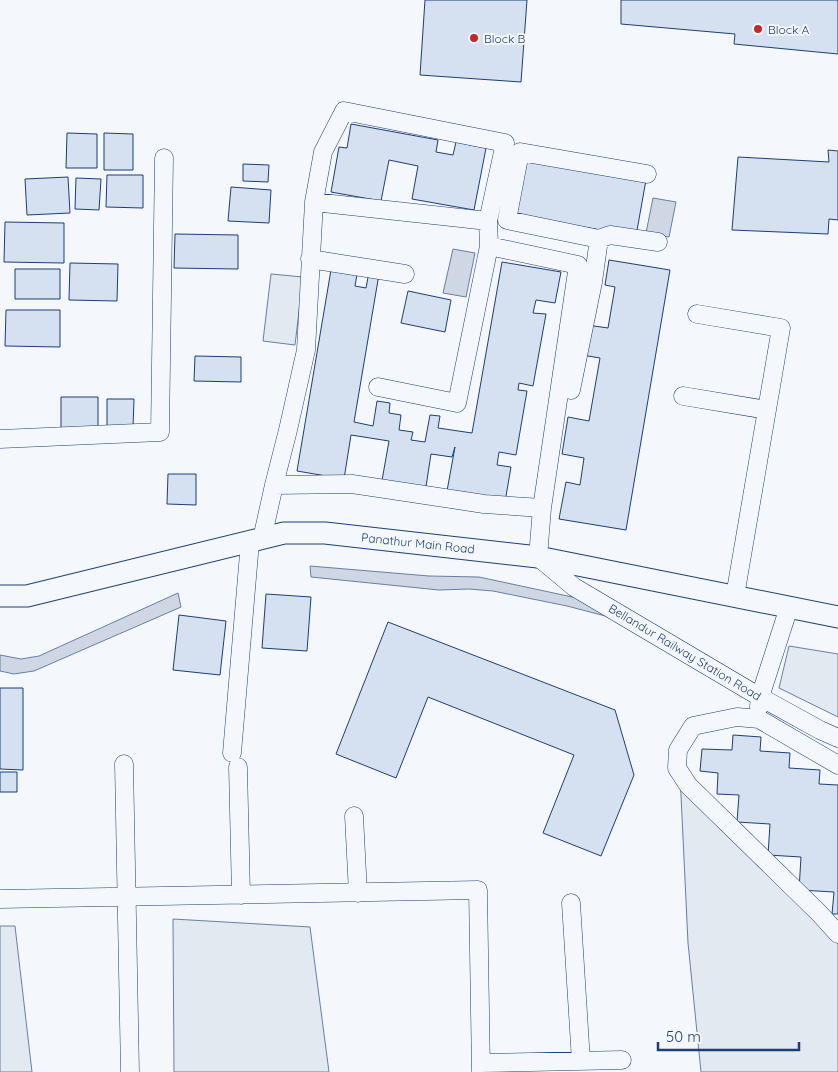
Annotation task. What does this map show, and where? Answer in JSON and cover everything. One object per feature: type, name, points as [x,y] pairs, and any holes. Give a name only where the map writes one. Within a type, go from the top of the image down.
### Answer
[{"type":"street","points":[[241,895],[235,760],[256,540],[274,485],[306,350],[314,202],[323,152],[344,111],[505,143],[488,222],[489,246],[457,403],[378,387]]},
{"type":"street","points":[[647,174],[520,152],[507,220],[599,239],[610,235],[658,242]]},
{"type":"street","points":[[0,439],[160,432],[164,158]]},
{"type":"street","points":[[314,202],[488,222]]},
{"type":"street","points":[[542,558],[549,524],[562,428],[593,282],[599,239]]},
{"type":"street","points":[[489,246],[578,264],[542,508],[542,558]]},
{"type":"street","points":[[310,259],[405,274]]},
{"type":"street","points":[[697,314],[781,328],[735,596]]},
{"type":"street","points":[[683,396],[767,410]]},
{"type":"street","points":[[274,485],[352,484],[475,502],[542,508]]},
{"type":"street","name":"Panathur Main Road","points":[[0,596],[27,596],[284,533],[325,533],[542,558],[838,617]]},
{"type":"street","name":"Bellandur Railway Station Road","points":[[542,558],[574,587],[760,697],[838,738]]},
{"type":"street","points":[[759,719],[760,697],[789,606]]},
{"type":"street","points":[[838,765],[759,719],[737,717],[693,726],[678,750],[677,768],[688,785],[819,913],[838,934]]},
{"type":"street","points":[[124,764],[130,1072]]},
{"type":"street","points":[[354,816],[358,892]]},
{"type":"street","points":[[0,899],[478,890],[481,1067],[622,1060]]},
{"type":"street","points":[[571,903],[581,1061]]},
{"type":"shaded area","points":[[653,198],[676,202],[669,237],[646,233]]},
{"type":"shaded area","points":[[453,249],[475,253],[466,297],[443,293]]},
{"type":"shaded area","points":[[271,274],[303,277],[295,345],[263,341]]},
{"type":"shaded area","points":[[310,566],[429,576],[479,577],[591,601],[613,618],[567,606],[493,591],[469,589],[439,590],[311,577]]},
{"type":"shaded area","points":[[178,593],[181,607],[34,671],[14,674],[0,671],[0,655],[21,659],[39,656]]},
{"type":"shaded area","points":[[789,646],[838,654],[838,717],[779,688]]},
{"type":"shaded area","points":[[680,774],[838,944],[838,1072],[701,1072],[688,943]]},
{"type":"shaded area","points":[[173,919],[310,927],[329,1072],[174,1072]]},
{"type":"shaded area","points":[[0,926],[15,926],[32,1072],[0,1072]]},
{"type":"building","name":"Block B","points":[[425,0],[527,0],[521,82],[420,75]]},
{"type":"building","name":"Block A","points":[[621,0],[838,0],[838,54],[734,44],[735,34],[621,24]]},
{"type":"building","points":[[351,124],[438,140],[436,152],[453,155],[456,142],[486,148],[474,210],[412,199],[418,166],[389,160],[381,201],[331,192],[339,147],[347,148]]},
{"type":"building","points":[[67,133],[97,134],[97,168],[66,168]]},
{"type":"building","points":[[104,133],[133,134],[133,170],[104,170]]},
{"type":"building","points":[[828,150],[838,151],[838,220],[829,219],[828,234],[732,230],[738,157],[829,162]]},
{"type":"building","points":[[523,159],[646,180],[636,236],[513,215]]},
{"type":"building","points":[[243,164],[269,165],[268,182],[243,181]]},
{"type":"building","points":[[107,175],[143,175],[143,208],[106,207]]},
{"type":"building","points":[[68,177],[70,213],[27,215],[25,179]]},
{"type":"building","points":[[76,178],[101,179],[99,210],[75,209]]},
{"type":"building","points":[[231,187],[271,190],[269,223],[228,221]]},
{"type":"building","points":[[5,222],[64,223],[64,263],[4,262]]},
{"type":"building","points":[[175,234],[238,235],[238,269],[174,268]]},
{"type":"building","points":[[609,260],[670,270],[626,530],[559,519],[566,482],[580,485],[584,458],[562,454],[568,417],[589,421],[600,358],[582,355],[587,325],[608,328],[615,287],[605,285]]},
{"type":"building","points":[[502,262],[561,272],[555,303],[536,300],[533,313],[546,314],[533,386],[519,383],[518,390],[527,391],[516,455],[499,452],[497,465],[511,467],[505,502],[447,491],[455,447],[452,457],[431,454],[425,493],[381,486],[389,441],[351,435],[344,479],[297,471],[332,264],[358,269],[355,286],[366,288],[369,272],[379,274],[354,422],[373,426],[377,401],[390,403],[389,413],[401,415],[399,430],[413,432],[411,440],[425,442],[430,415],[440,416],[438,428],[472,433]]},
{"type":"building","points":[[70,263],[118,264],[117,301],[69,300]]},
{"type":"building","points":[[15,269],[60,269],[60,299],[15,299]]},
{"type":"building","points":[[408,291],[451,300],[445,332],[401,323]]},
{"type":"building","points":[[6,310],[60,310],[60,347],[5,346]]},
{"type":"building","points":[[195,356],[241,357],[241,382],[194,381]]},
{"type":"building","points":[[61,397],[98,397],[98,432],[61,432]]},
{"type":"building","points":[[107,399],[134,399],[133,428],[107,428]]},
{"type":"building","points":[[168,474],[196,474],[196,505],[167,504]]},
{"type":"building","points":[[266,594],[311,597],[307,651],[262,648]]},
{"type":"building","points":[[179,615],[226,621],[220,675],[173,670]]},
{"type":"building","points":[[388,622],[615,710],[634,775],[601,856],[543,833],[574,755],[428,697],[396,778],[336,754]]},
{"type":"building","points":[[0,688],[23,688],[23,770],[0,769]]},
{"type":"building","points":[[733,735],[761,737],[760,751],[790,753],[789,768],[820,770],[819,784],[838,785],[838,914],[832,914],[834,892],[799,890],[801,857],[768,855],[770,824],[737,822],[739,795],[717,794],[718,773],[700,771],[702,749],[732,750]]},
{"type":"building","points":[[0,772],[17,772],[17,792],[0,792]]},
{"type":"place","name":"Block A","points":[[758,29]]},
{"type":"place","name":"Block B","points":[[474,38]]}]
